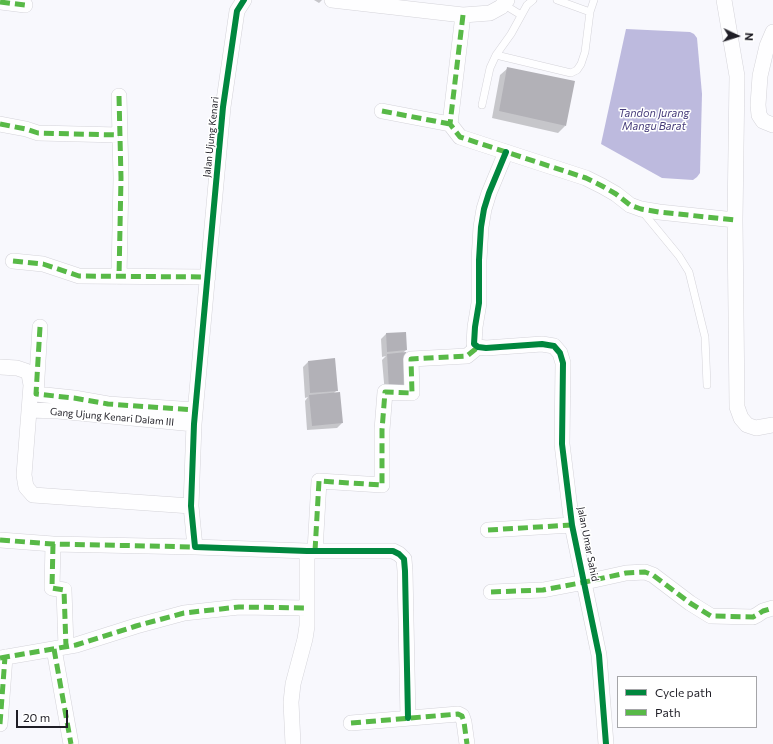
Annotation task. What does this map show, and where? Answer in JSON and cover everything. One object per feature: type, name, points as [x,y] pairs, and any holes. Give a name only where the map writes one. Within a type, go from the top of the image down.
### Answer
[{"type":"street","name":"Jalan Ujung Kenari","points":[[195,547],[191,506],[195,417],[223,107],[237,11],[244,0]]},
{"type":"street","points":[[332,0],[463,15],[490,13],[505,2]]},
{"type":"street","points":[[724,0],[737,76],[735,220],[737,407],[741,418],[747,425],[756,428],[773,425]]},
{"type":"street","points":[[0,2],[25,5]]},
{"type":"street","points":[[450,124],[463,15]]},
{"type":"street","points":[[773,32],[767,46],[760,76],[758,104],[759,115],[763,121],[773,125]]},
{"type":"street","points":[[737,76],[760,76]]},
{"type":"street","points":[[119,96],[119,277]]},
{"type":"street","points":[[382,111],[450,124],[460,137],[586,178],[616,194],[630,205],[641,209],[735,220]]},
{"type":"street","points":[[0,124],[38,133],[119,135]]},
{"type":"street","points":[[293,744],[291,702],[293,684],[306,639],[306,608],[319,481],[382,484],[382,430],[385,392],[412,392],[411,359],[467,356],[478,348],[474,344],[479,303],[481,227],[484,209],[489,193],[506,152]]},
{"type":"street","points":[[13,261],[43,264],[79,276],[208,277]]},
{"type":"street","points":[[40,327],[36,394],[74,398],[195,417]]},
{"type":"street","name":"Jalan Umar Sahid","points":[[478,348],[542,344],[554,346],[560,353],[563,363],[562,444],[572,524],[599,655],[606,744]]},
{"type":"street","points":[[0,367],[17,368],[26,371],[29,374],[31,385],[24,475],[26,488],[33,495],[191,506]]},
{"type":"street","name":"Gang Ujung Kenari Dalam III","points":[[29,410],[195,417]]},
{"type":"street","points":[[488,530],[572,524]]},
{"type":"street","points":[[0,540],[53,544],[311,550],[393,550],[404,559],[408,718]]},
{"type":"street","points":[[53,544],[52,588],[64,590],[60,648],[71,744]]},
{"type":"street","points":[[491,592],[543,590],[626,573],[645,572],[653,575],[690,603],[711,616],[753,617],[763,611],[773,608]]},
{"type":"street","points":[[0,724],[3,658],[76,645],[184,613],[239,607],[306,608]]},
{"type":"street","points":[[351,723],[458,714],[462,716],[464,722],[468,744]]},
{"type":"lane","points":[[482,105],[490,68],[496,55],[511,34],[527,5],[533,0]]},
{"type":"lane","points":[[557,0],[590,12]]},
{"type":"lane","points":[[496,55],[571,73],[577,70],[581,64],[585,52],[590,12],[594,0]]},
{"type":"lane","points":[[505,2],[521,15]]},
{"type":"lane","points":[[641,209],[679,256],[689,272],[705,337],[708,385]]},
{"type":"water","name":"Tandon Jurang Mangu Barat","points":[[626,29],[690,32],[697,38],[702,94],[700,173],[693,180],[662,178],[601,144]]},
{"type":"building","points":[[507,67],[575,81],[566,126],[499,111]]},
{"type":"building","points":[[406,332],[407,350],[387,352],[386,333]]},
{"type":"building","points":[[406,352],[409,388],[389,390],[387,354]]},
{"type":"building","points":[[335,358],[338,391],[310,393],[308,361]]},
{"type":"building","points":[[340,392],[343,423],[312,426],[309,395]]},
{"type":"marked path","points":[[0,2],[25,5]]},
{"type":"marked path","points":[[463,15],[450,124],[460,137],[586,178],[616,194],[630,205],[641,209],[735,220]]},
{"type":"marked path","points":[[119,96],[121,178],[119,277]]},
{"type":"marked path","points":[[382,111],[450,124]]},
{"type":"marked path","points":[[0,124],[38,133],[119,135]]},
{"type":"marked path","points":[[13,261],[43,264],[79,276],[208,277]]},
{"type":"marked path","points":[[40,327],[36,394],[74,398],[108,404],[195,410]]},
{"type":"marked path","points":[[315,551],[319,481],[382,485],[382,430],[385,392],[412,393],[411,359],[467,356],[478,347]]},
{"type":"marked path","points":[[488,530],[572,525]]},
{"type":"marked path","points":[[0,540],[53,544],[195,547]]},
{"type":"marked path","points":[[53,544],[52,588],[64,590],[66,647]]},
{"type":"marked path","points":[[491,592],[543,590],[626,573],[645,572],[653,575],[690,603],[711,616],[753,617],[763,611],[773,608]]},
{"type":"marked path","points":[[0,658],[76,645],[184,613],[239,607],[307,608]]},
{"type":"marked path","points":[[54,649],[71,744]]},
{"type":"marked path","points":[[0,724],[5,657]]},
{"type":"marked path","points":[[351,723],[458,714],[462,716],[464,722],[467,744]]},
{"type":"cycle path","points":[[244,0],[237,11],[223,107],[194,424],[191,506],[195,547],[307,551],[393,551],[399,554],[404,559],[405,571],[408,718]]},
{"type":"cycle path","points":[[506,152],[484,209],[481,227],[479,260],[479,303],[474,344],[478,347],[486,348],[542,344],[554,346],[560,353],[563,363],[562,444],[572,525],[599,655],[606,744]]}]
